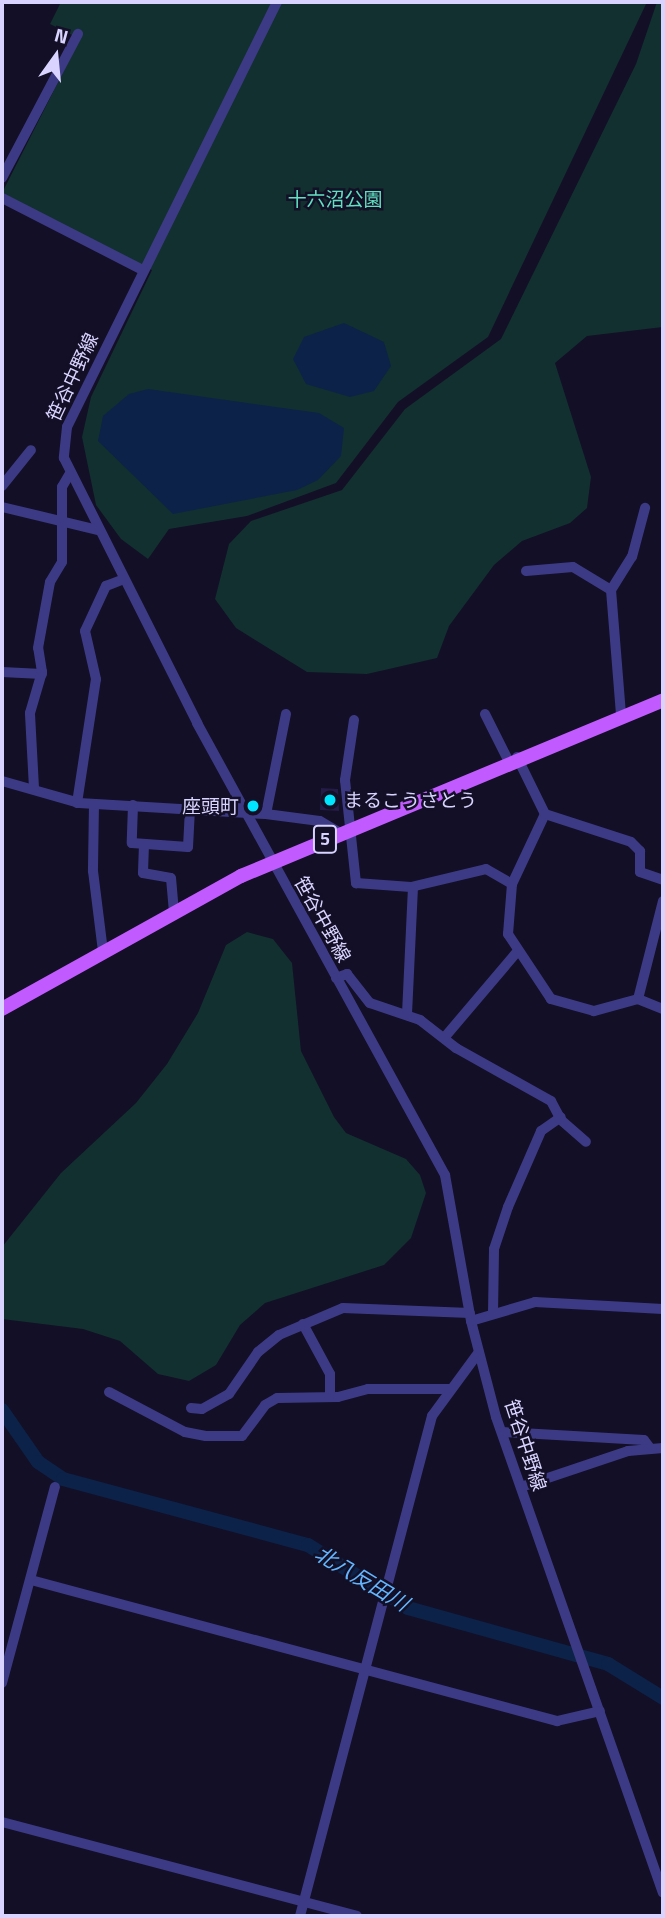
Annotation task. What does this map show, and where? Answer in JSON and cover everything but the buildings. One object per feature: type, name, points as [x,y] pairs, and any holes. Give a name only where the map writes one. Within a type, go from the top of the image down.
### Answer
[{"type":"main road","name":"5","points":[[2,1009],[174,911],[272,862],[513,758],[663,700]]},
{"type":"street","name":"笹谷中野線","points":[[277,2],[67,427],[62,439],[69,475],[272,862],[445,1175],[470,1317],[502,1432],[663,1893]]},
{"type":"street","points":[[2,178],[78,34]]},
{"type":"street","points":[[2,198],[143,270]]},
{"type":"street","points":[[2,486],[31,450]]},
{"type":"street","points":[[34,788],[29,732],[41,674],[38,649],[50,582],[62,562],[62,487],[69,475]]},
{"type":"street","points":[[2,507],[61,524],[98,530]]},
{"type":"street","points":[[621,715],[611,590],[632,558],[645,508]]},
{"type":"street","points":[[526,571],[573,567],[611,590]]},
{"type":"street","points":[[77,803],[96,679],[85,631],[106,586],[122,580]]},
{"type":"street","points":[[2,673],[41,674]]},
{"type":"street","points":[[266,814],[286,714]]},
{"type":"street","points":[[485,715],[545,814],[631,842],[640,851],[640,872],[663,880]]},
{"type":"street","points":[[354,720],[345,780],[344,832],[356,883],[413,887],[485,869],[512,884]]},
{"type":"street","points":[[2,781],[34,788],[77,803],[266,814],[320,821],[344,832]]},
{"type":"street","points":[[94,804],[93,871],[103,951]]},
{"type":"street","points":[[133,806],[132,843],[188,848],[190,810]]},
{"type":"street","points":[[545,814],[512,884],[514,903],[508,931],[517,952],[551,999],[594,1011],[638,999],[663,1009]]},
{"type":"street","points":[[144,844],[143,873],[171,878],[174,911]]},
{"type":"street","points":[[407,1014],[413,887]]},
{"type":"street","points":[[638,999],[661,920],[663,901]]},
{"type":"street","points":[[444,1038],[517,952]]},
{"type":"street","points":[[336,978],[347,974],[370,1003],[407,1014],[551,1101],[561,1117],[586,1142]]},
{"type":"street","points":[[493,1314],[494,1249],[508,1207],[541,1131],[561,1117]]},
{"type":"street","points":[[191,1408],[202,1409],[229,1394],[258,1352],[303,1324],[343,1308],[470,1317],[493,1314],[535,1302],[663,1310]]},
{"type":"street","points":[[303,1324],[330,1374],[330,1397]]},
{"type":"street","points":[[300,1916],[432,1416],[449,1389],[479,1352]]},
{"type":"street","points":[[109,1392],[185,1432],[206,1436],[242,1436],[270,1401],[330,1397],[368,1389],[449,1389]]},
{"type":"street","points":[[502,1432],[644,1440],[650,1448]]},
{"type":"street","points":[[521,1487],[599,1459],[650,1448],[663,1448]]},
{"type":"street","points":[[2,1683],[55,1487]]},
{"type":"street","points":[[31,1580],[557,1721],[600,1711]]},
{"type":"street","points":[[2,1822],[357,1916]]},
{"type":"green space","name":"十六沼公園","points":[[61,2],[647,2],[488,337],[398,402],[336,483],[247,516],[169,529],[148,559],[121,539],[96,505],[82,437],[91,397],[152,270],[2,193],[80,39],[50,24]]},
{"type":"green space","points":[[657,2],[663,2],[663,327],[587,336],[555,363],[591,477],[587,508],[570,523],[522,541],[494,565],[449,626],[437,658],[367,674],[307,672],[236,628],[215,599],[229,544],[251,521],[342,490],[405,409],[501,339],[636,64]]},
{"type":"green space","points":[[247,932],[273,939],[292,963],[301,1051],[334,1117],[346,1133],[406,1159],[420,1175],[426,1193],[411,1238],[384,1265],[265,1303],[240,1325],[216,1365],[189,1381],[158,1374],[120,1341],[83,1329],[2,1319],[2,1247],[61,1173],[136,1103],[167,1064],[198,1013],[226,945]]},
{"type":"water","points":[[344,323],[384,342],[391,366],[374,391],[350,397],[306,384],[293,359],[304,337]]},
{"type":"water","points":[[148,389],[319,413],[344,428],[341,456],[318,480],[297,490],[173,514],[98,441],[103,416],[129,394]]},
{"type":"waterway","name":"北八反田川","points":[[2,1410],[38,1462],[63,1479],[308,1545],[408,1608],[608,1664],[663,1698]]},
{"type":"place","name":"まるこうさとう","points":[[330,800]]},
{"type":"place","name":"座頭町","points":[[253,806]]}]
